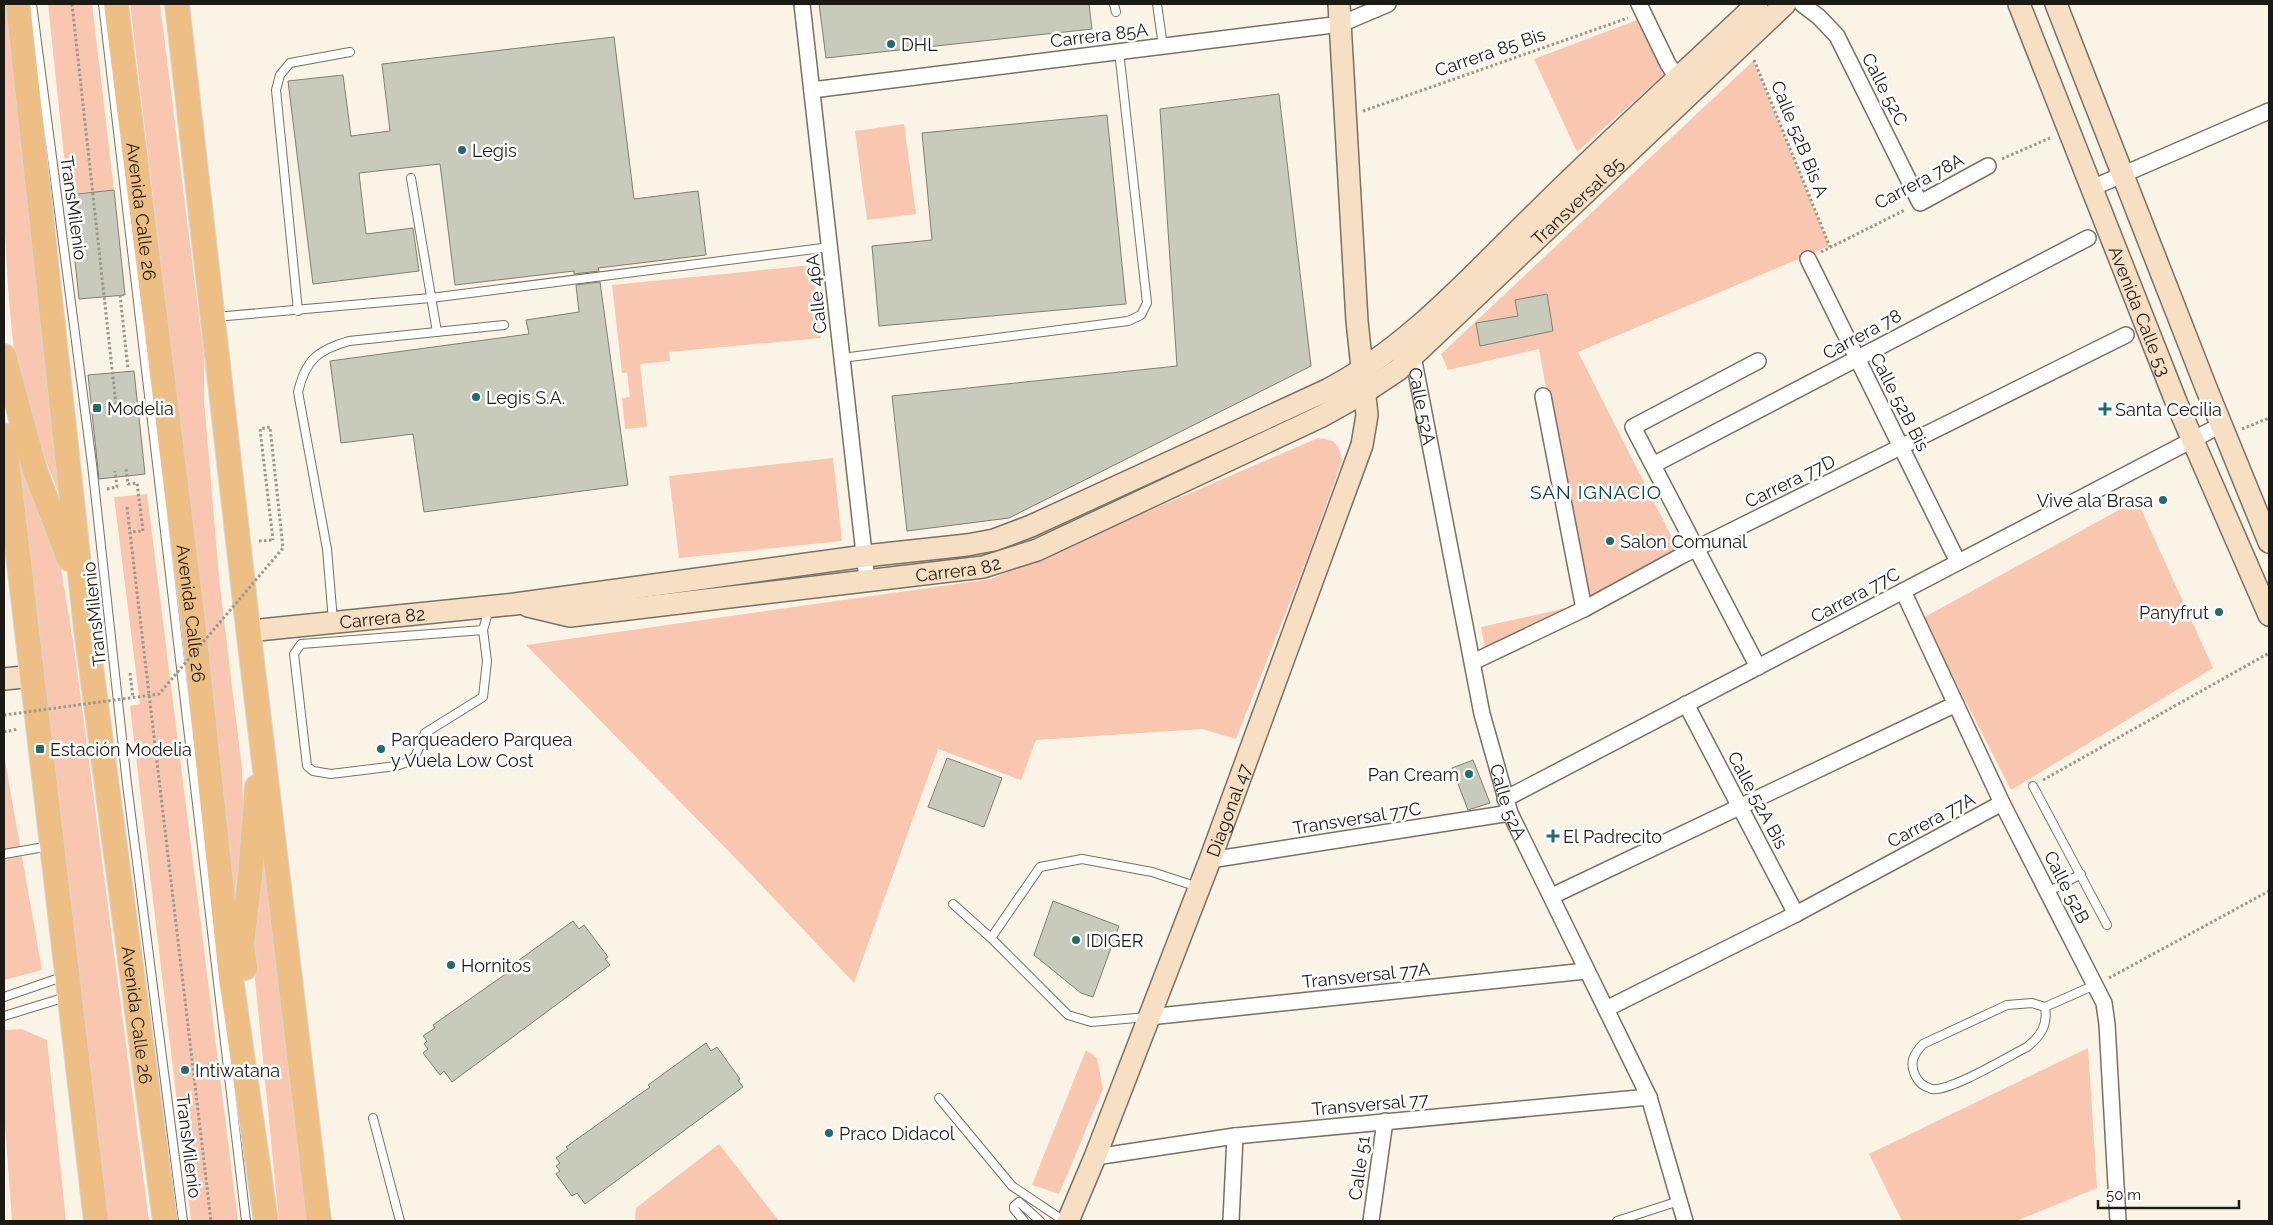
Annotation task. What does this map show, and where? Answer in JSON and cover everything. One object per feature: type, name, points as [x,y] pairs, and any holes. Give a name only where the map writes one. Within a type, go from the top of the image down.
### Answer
[{"type":"main road","name":"Avenida Calle 26","points":[[18,4],[86,629],[164,1216]]},
{"type":"main road","name":"Avenida Calle 26","points":[[116,4],[194,630],[231,978],[266,1221]]},
{"type":"main road","points":[[177,4],[319,1221]]},
{"type":"main road","points":[[4,356],[35,470],[70,564],[86,629]]},
{"type":"main road","points":[[4,435],[96,1221]]},
{"type":"main road","points":[[260,1184],[256,1059],[242,944],[250,877],[261,736]]},
{"type":"street","name":"Calle 46A","points":[[802,4],[867,580]]},
{"type":"street","name":"Carrera 85A","points":[[812,90],[1163,46],[1385,4]]},
{"type":"street","name":"Transversal 85","points":[[1363,370],[1387,353],[1419,324],[1678,79],[1761,9],[1785,4]]},
{"type":"street","name":"Calle 52C","points":[[1802,4],[1820,17],[1837,36],[1920,203]]},
{"type":"street","name":"Avenida Calle 53","points":[[2019,4],[2193,440],[2269,615]]},
{"type":"street","name":"Avenida Calle 53","points":[[2056,4],[2223,430],[2269,542]]},
{"type":"street","points":[[1641,8],[1668,64],[1678,79]]},
{"type":"street","name":"Transversal 85","points":[[1366,392],[1388,379],[1413,356],[1744,42],[1761,9]]},
{"type":"street","points":[[1340,14],[1357,321],[1366,392]]},
{"type":"street","points":[[2092,188],[2269,111]]},
{"type":"street","name":"Carrera 78A","points":[[1920,203],[1988,166]]},
{"type":"street","name":"Carrera 78","points":[[1653,464],[2088,238]]},
{"type":"street","name":"Calle 52B Bis","points":[[1808,259],[1958,562]]},
{"type":"street","name":"Carrera 77D","points":[[1472,662],[1584,608],[1696,549],[2126,335]]},
{"type":"street","name":"Calle 52A","points":[[1413,356],[1482,714],[1505,799],[1510,814],[1552,896],[1586,971],[1649,1096],[1685,1221]]},
{"type":"street","points":[[1758,361],[1633,427],[1758,667]]},
{"type":"street","name":"Carrera 82","points":[[249,630],[516,604],[864,556],[967,545],[1004,537],[1325,391],[1363,370]]},
{"type":"street","name":"Carrera 82","points":[[516,604],[570,616],[983,567],[1037,550],[1314,420],[1366,392]]},
{"type":"street","name":"Diagonal 47","points":[[1068,1221],[1095,1157],[1210,860],[1362,445],[1367,416],[1366,392]]},
{"type":"street","points":[[1543,396],[1584,608]]},
{"type":"street","name":"Carrera 77C","points":[[1505,799],[2193,440],[2223,430]]},
{"type":"street","name":"Calle 52B","points":[[1903,591],[2002,803],[2104,1003],[2107,1024],[2118,1221]]},
{"type":"street","points":[[4,679],[33,676]]},
{"type":"street","name":"Calle 52A Bis","points":[[1686,704],[1796,914]]},
{"type":"street","points":[[1552,896],[1956,704]]},
{"type":"street","name":"Carrera 77A","points":[[1606,1009],[1796,914],[2002,803]]},
{"type":"street","name":"Transversal 77C","points":[[1210,860],[1510,814]]},
{"type":"street","name":"Transversal 77A","points":[[1149,1017],[1586,971]]},
{"type":"street","name":"Transversal 77","points":[[1095,1157],[1235,1136],[1649,1096]]},
{"type":"street","name":"Calle 51","points":[[1371,1221],[1385,1121]]},
{"type":"street","points":[[1231,1221],[1235,1136]]},
{"type":"lane","name":"TransMilenio","points":[[32,4],[92,464],[127,784],[183,1221]]},
{"type":"lane","points":[[103,4],[246,1221]]},
{"type":"lane","points":[[1158,4],[1163,46]]},
{"type":"lane","points":[[298,311],[276,90],[277,81],[290,63],[350,52]]},
{"type":"lane","points":[[842,358],[1128,321],[1142,315],[1147,303],[1119,52]]},
{"type":"lane","points":[[411,178],[437,332]]},
{"type":"lane","points":[[213,317],[431,298],[830,247]]},
{"type":"lane","points":[[333,621],[327,549],[298,392],[301,378],[311,361],[326,348],[349,341],[504,325]]},
{"type":"lane","points":[[482,630],[302,644],[294,654],[307,766],[313,770],[331,774],[396,766],[408,762],[415,757],[425,733],[483,697],[487,662],[482,630],[490,606]]},
{"type":"lane","points":[[2033,786],[2107,925]]},
{"type":"lane","points":[[4,854],[52,846]]},
{"type":"lane","points":[[991,938],[1040,867],[1082,859],[1152,872],[1199,887]]},
{"type":"lane","points":[[2048,892],[2081,874]]},
{"type":"lane","points":[[953,904],[991,938],[1068,1015],[1091,1022],[1149,1017]]},
{"type":"lane","points":[[2045,1007],[2047,1020],[2044,1029],[2037,1039],[2027,1047],[1949,1086],[1932,1089],[1918,1082],[1912,1069],[1912,1063],[1914,1054],[1923,1044],[2007,1005],[2032,1003],[2045,1007],[2095,985]]},
{"type":"lane","points":[[4,997],[68,986]]},
{"type":"lane","points":[[4,1016],[68,986]]},
{"type":"lane","points":[[939,1098],[1012,1186],[1064,1221]]},
{"type":"lane","points":[[373,1118],[400,1221]]},
{"type":"lane","points":[[1617,1221],[1679,1201]]},
{"type":"lane","points":[[1024,1221],[1014,1209],[1014,1206],[1019,1202],[1040,1221]]},
{"type":"path","points":[[72,4],[116,405]]},
{"type":"path","name":"Carrera 85 Bis","points":[[1346,117],[1641,8]]},
{"type":"path","name":"Calle 52B Bis A","points":[[1744,42],[1754,58],[1753,61],[1830,247]]},
{"type":"path","name":"Carrera 78A","points":[[1988,166],[2050,138]]},
{"type":"path","name":"Carrera 78A","points":[[1808,259],[1920,203]]},
{"type":"path","points":[[120,295],[128,369]]},
{"type":"path","points":[[2223,430],[2269,418]]},
{"type":"path","points":[[4,716],[159,694],[284,548],[270,427],[260,429],[274,540]]},
{"type":"path","points":[[126,470],[128,484],[137,483],[143,531],[130,532]]},
{"type":"path","points":[[108,498],[107,489],[116,487],[115,471]]},
{"type":"path","points":[[127,507],[211,1221]]},
{"type":"path","points":[[2033,786],[2269,654]]},
{"type":"path","points":[[2095,985],[2269,891]]},
{"type":"shaded area","points":[[4,4],[10,4],[66,512],[30,417],[15,358],[10,314],[5,226]]},
{"type":"shaded area","points":[[48,4],[92,4],[114,190],[68,194]]},
{"type":"shaded area","points":[[130,4],[160,4],[204,356],[204,401],[220,587],[242,769],[244,834],[234,897],[209,666]]},
{"type":"shaded area","points":[[1640,19],[1667,72],[1577,152],[1534,59]]},
{"type":"shaded area","points":[[1753,61],[1829,246],[1578,352],[1680,553],[1584,604],[1539,349],[1448,370],[1441,354]]},
{"type":"shaded area","points":[[904,124],[916,214],[867,220],[855,131]]},
{"type":"shaded area","points":[[813,265],[821,338],[669,352],[670,361],[640,364],[647,427],[625,429],[622,398],[630,397],[627,373],[622,373],[612,285]]},
{"type":"shaded area","points":[[1318,438],[1335,443],[1342,460],[1310,551],[1236,739],[1202,729],[1036,740],[1021,780],[938,749],[854,983],[746,869],[526,645],[991,579]]},
{"type":"shaded area","points":[[16,441],[56,538],[75,654],[149,1221],[107,1221],[96,1116],[71,935]]},
{"type":"shaded area","points":[[833,458],[842,541],[679,558],[669,476]]},
{"type":"shaded area","points":[[147,494],[238,1221],[191,1221],[130,706],[140,704],[114,497]]},
{"type":"shaded area","points":[[2137,500],[2213,668],[2011,790],[1923,618]]},
{"type":"shaded area","points":[[1584,604],[1486,652],[1481,627]]},
{"type":"shaded area","points":[[4,755],[42,970],[4,980]]},
{"type":"shaded area","points":[[262,847],[283,1008],[307,1221],[279,1221],[251,939]]},
{"type":"shaded area","points":[[22,1029],[47,1040],[66,1221],[12,1221],[4,1111],[4,1030]]},
{"type":"shaded area","points":[[2088,1048],[2097,1188],[2016,1221],[1902,1221],[1869,1154]]},
{"type":"shaded area","points":[[1086,1050],[1097,1058],[1103,1089],[1059,1194],[1032,1185]]},
{"type":"shaded area","points":[[719,1144],[779,1221],[635,1221],[636,1208]]},
{"type":"building","name":"DHL","points":[[819,4],[1089,4],[1092,29],[826,58]]},
{"type":"building","name":"Legis","points":[[614,37],[634,199],[698,191],[706,255],[598,268],[599,271],[574,274],[574,271],[455,285],[440,164],[359,173],[366,234],[413,228],[419,271],[313,284],[288,81],[343,75],[351,136],[390,131],[382,64]]},
{"type":"building","points":[[1279,94],[1311,366],[1009,518],[907,531],[892,396],[1177,366],[1160,109]]},
{"type":"building","points":[[1107,115],[1126,304],[879,326],[872,246],[932,240],[922,133]]},
{"type":"building","points":[[114,190],[125,295],[79,299],[68,195]]},
{"type":"building","name":"Legis S.A.","points":[[600,282],[628,485],[424,512],[413,434],[341,443],[330,361],[529,334],[526,320],[579,312],[576,285]]},
{"type":"building","points":[[1547,294],[1553,331],[1480,346],[1476,323],[1518,316],[1515,300]]},
{"type":"building","name":"Modelia","points":[[134,371],[145,474],[99,479],[88,375]]},
{"type":"building","points":[[947,758],[1002,778],[984,827],[928,807]]},
{"type":"building","points":[[1473,760],[1490,803],[1468,810],[1452,768]]},
{"type":"building","name":"IDIGER","points":[[1053,901],[1119,926],[1093,997],[1081,993],[1034,955]]},
{"type":"building","points":[[573,921],[579,929],[584,925],[608,957],[605,959],[610,965],[452,1082],[444,1071],[440,1075],[423,1053],[428,1049],[424,1044],[427,1041],[423,1036],[435,1028],[433,1025],[517,966],[515,963]]},
{"type":"building","points":[[706,1043],[711,1051],[717,1047],[740,1079],[738,1080],[743,1087],[585,1204],[577,1193],[572,1196],[556,1174],[560,1171],[556,1166],[560,1163],[556,1158],[568,1149],[566,1147],[650,1087],[648,1085]]},
{"type":"place","name":"DHL","points":[[891,44]]},
{"type":"place","name":"Legis","points":[[462,150]]},
{"type":"place","name":"Legis S.A.","points":[[476,397]]},
{"type":"place","name":"Modelia","points":[[97,408]]},
{"type":"place","name":"Santa Cecilia","points":[[2105,409]]},
{"type":"place","name":"Vive ala Brasa","points":[[2163,500]]},
{"type":"place","name":"Salon Comunal","points":[[1610,541]]},
{"type":"place","name":"Panyfrut","points":[[2219,612]]},
{"type":"place","name":"Estación Modelia","points":[[40,749]]},
{"type":"place","name":"Parqueadero Parquea y Vuela Low Cost","points":[[381,749]]},
{"type":"place","name":"Pan Cream","points":[[1469,774]]},
{"type":"place","name":"El Padrecito","points":[[1553,836]]},
{"type":"place","name":"IDIGER","points":[[1076,940]]},
{"type":"place","name":"Hornitos","points":[[451,965]]},
{"type":"place","name":"Intiwatana","points":[[185,1070]]},
{"type":"place","name":"Praco Didacol","points":[[829,1133]]},
{"type":"district","name":"SAN IGNACIO","points":[[1596,492]]}]
